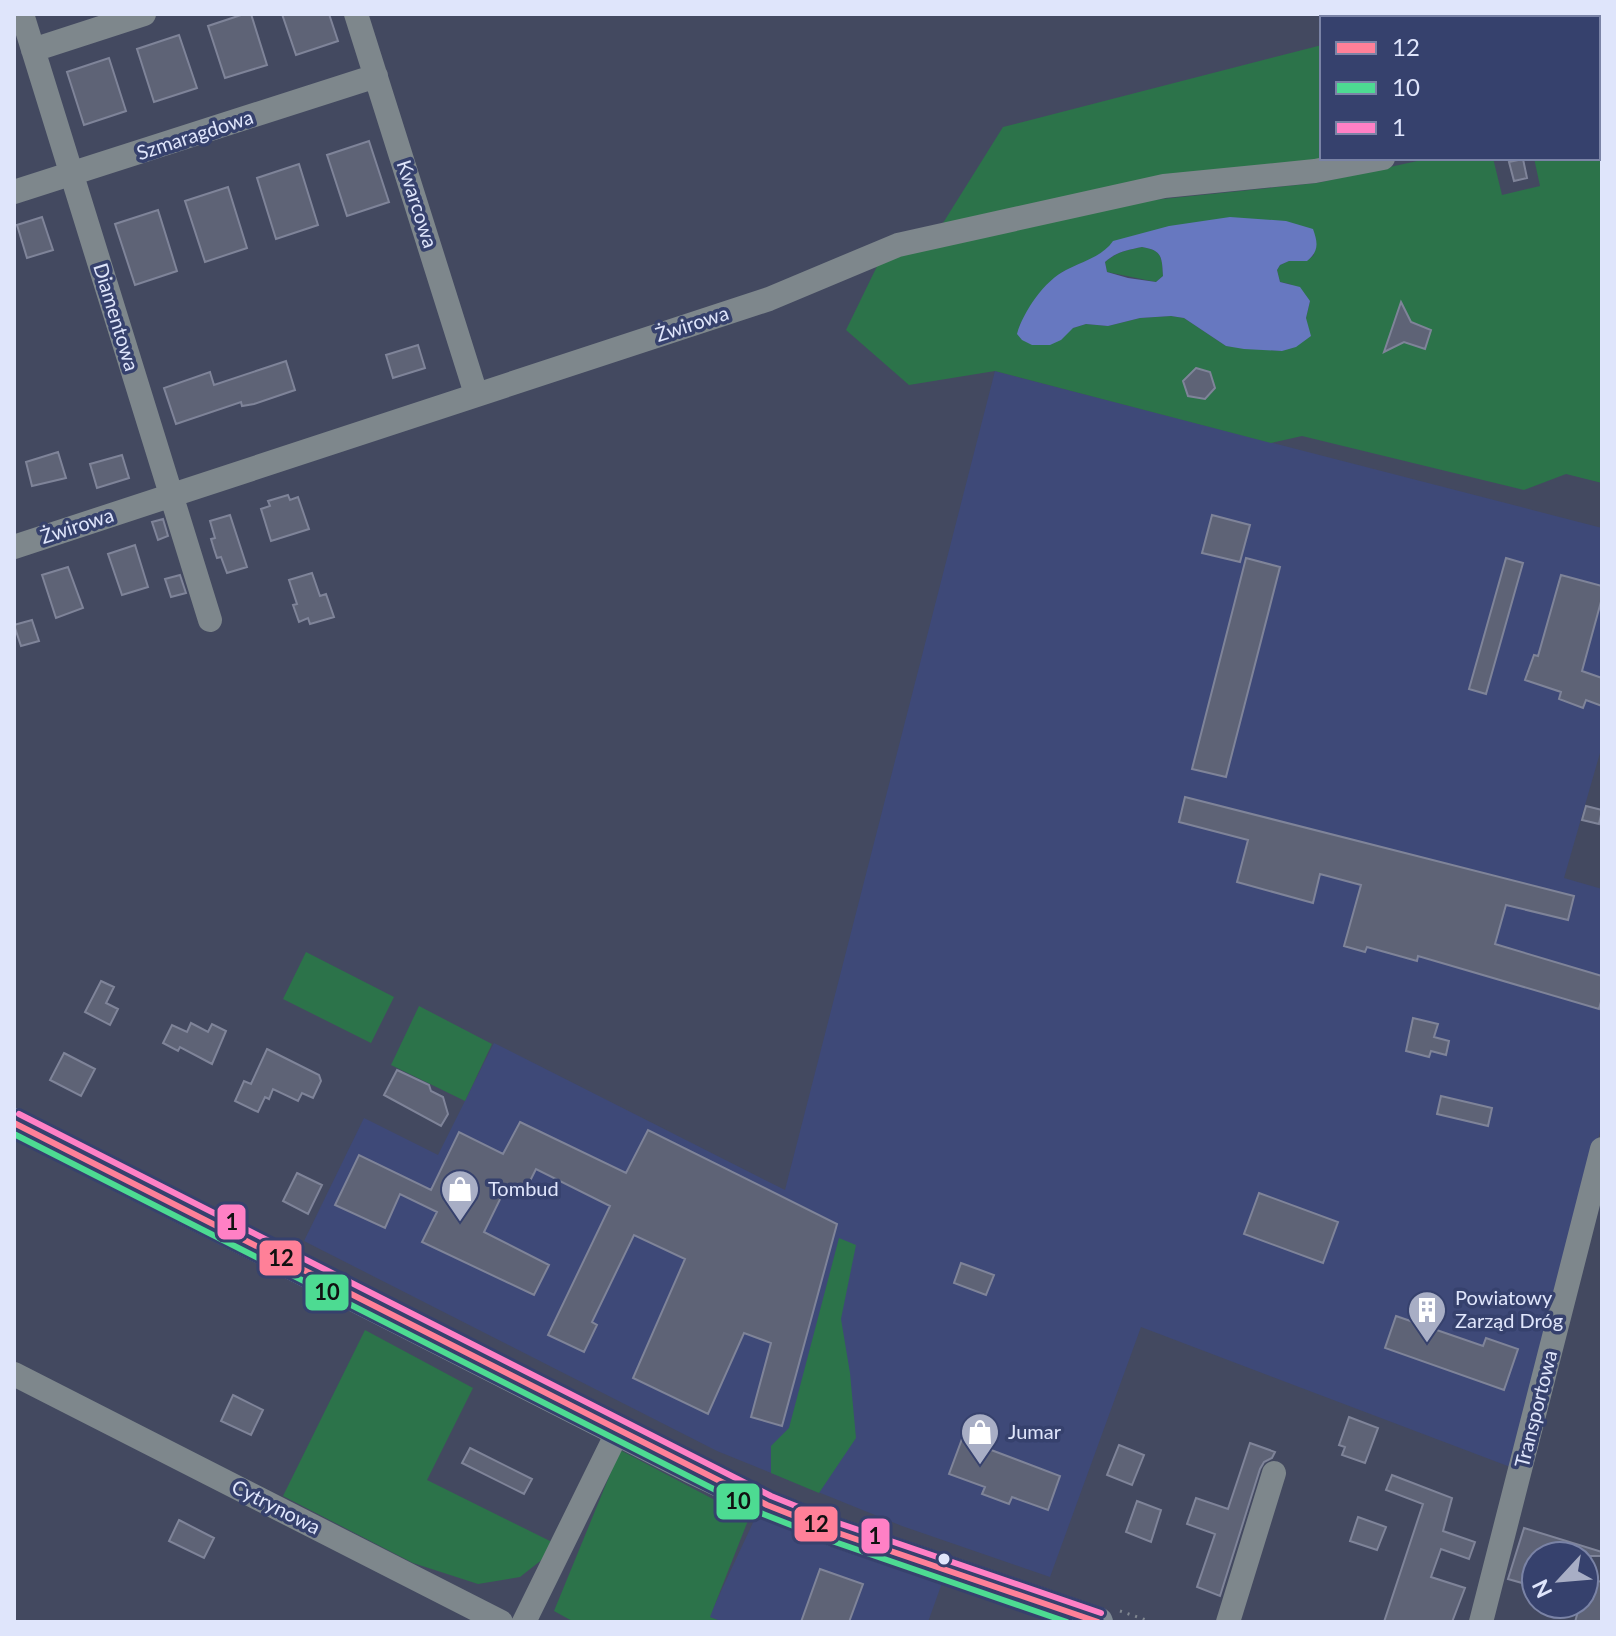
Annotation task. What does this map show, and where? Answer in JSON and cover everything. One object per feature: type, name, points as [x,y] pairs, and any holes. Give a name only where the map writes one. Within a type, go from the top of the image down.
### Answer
[{"type":"main road","points":[[14,1123],[767,1505],[835,1532],[1104,1615]]},
{"type":"street","name":"Diamentowa","points":[[22,14],[210,620]]},
{"type":"street","points":[[33,50],[144,14]]},
{"type":"street","name":"Kwarcowa","points":[[356,14],[476,394]]},
{"type":"street","name":"Szmaragdowa","points":[[14,192],[376,76]]},
{"type":"street","name":"Żwirowa","points":[[14,547],[769,299],[898,245],[1164,186],[1315,171],[1373,160]]},
{"type":"street","name":"Transportowa","points":[[1481,1622],[1602,1149]]},
{"type":"street","name":"Cytrynowa","points":[[14,1374],[501,1622]]},
{"type":"street","points":[[524,1622],[618,1431]]},
{"type":"street","points":[[1228,1622],[1274,1473]]},
{"type":"path","points":[[1104,1615],[1152,1622]]},
{"type":"shaded area","points":[[1230,217],[1286,221],[1313,229],[1316,238],[1314,254],[1307,261],[1289,261],[1277,270],[1280,282],[1300,287],[1310,301],[1306,318],[1311,336],[1296,347],[1282,351],[1244,349],[1226,346],[1184,318],[1171,316],[1140,318],[1108,326],[1086,324],[1073,328],[1061,340],[1050,345],[1032,345],[1017,334],[1036,298],[1058,275],[1098,255],[1113,241],[1169,226]],"holes":[[[1137,248],[1157,252],[1161,259],[1163,276],[1156,282],[1107,272],[1105,262],[1113,256]]]},
{"type":"shaded area","points":[[995,371],[1602,528],[1602,746],[1564,878],[1602,889],[1602,1124],[1513,1468],[1141,1327],[1050,1577],[902,1526],[717,1451],[304,1241],[364,1118],[438,1155],[494,1043],[785,1190]]},
{"type":"shaded area","points":[[757,1514],[942,1583],[928,1622],[723,1622],[709,1617]]},
{"type":"green space","points":[[1320,46],[1319,164],[943,223],[1003,127]]},
{"type":"green space","points":[[1602,119],[1602,483],[1566,474],[1524,490],[1302,436],[1271,443],[995,371],[909,385],[846,330],[881,258],[1124,203],[1317,183],[1422,160],[1493,160],[1502,195],[1540,186],[1534,160],[1600,160]],"holes":[[[1286,221],[1314,255],[1306,261],[1289,261],[1277,270],[1280,282],[1290,284],[1310,301],[1306,318],[1282,351],[1226,346],[1184,318],[1171,316],[1140,318],[1108,326],[1019,326],[1042,291],[1062,272],[1106,252]],[[1196,368],[1210,372],[1215,388],[1205,399],[1188,396],[1183,381]]]},
{"type":"green space","points":[[1142,247],[1154,250],[1161,259],[1163,276],[1156,282],[1107,272],[1105,262],[1109,259]]},
{"type":"green space","points":[[306,952],[394,997],[371,1043],[283,999]]},
{"type":"green space","points":[[419,1006],[492,1044],[465,1101],[391,1065]]},
{"type":"green space","points":[[839,1238],[856,1245],[841,1319],[856,1438],[819,1493],[771,1473],[771,1446],[789,1428]]},
{"type":"green space","points":[[365,1330],[473,1388],[427,1480],[556,1544],[553,1551],[520,1577],[478,1584],[413,1563],[283,1496]]},
{"type":"green space","points":[[620,1450],[749,1518],[710,1617],[723,1622],[574,1622],[554,1611]]},
{"type":"building","points":[[251,14],[267,65],[225,78],[208,26]]},
{"type":"building","points":[[282,14],[329,14],[338,41],[296,55]]},
{"type":"building","points":[[179,35],[197,88],[154,102],[137,49]]},
{"type":"building","points":[[109,58],[126,111],[84,125],[67,72]]},
{"type":"building","points":[[369,141],[389,202],[347,216],[327,155]]},
{"type":"building","points":[[1523,160],[1527,178],[1514,181],[1509,162]]},
{"type":"building","points":[[299,164],[318,225],[276,239],[257,178]]},
{"type":"building","points":[[228,187],[247,248],[205,262],[185,201]]},
{"type":"building","points":[[158,210],[177,271],[135,285],[115,224]]},
{"type":"building","points":[[42,217],[53,250],[27,258],[17,225]]},
{"type":"building","points":[[1401,302],[1411,322],[1431,330],[1425,349],[1404,342],[1384,352]]},
{"type":"building","points":[[418,345],[425,368],[393,378],[386,355]]},
{"type":"building","points":[[286,361],[295,390],[254,404],[242,406],[241,402],[176,424],[164,388],[210,372],[214,385]]},
{"type":"building","points":[[1196,368],[1210,372],[1215,388],[1205,399],[1188,396],[1183,381]]},
{"type":"building","points":[[58,452],[66,478],[32,486],[26,462]]},
{"type":"building","points":[[122,455],[129,478],[97,488],[90,464]]},
{"type":"building","points":[[288,495],[290,500],[298,497],[309,529],[271,541],[261,509],[270,506],[268,501]]},
{"type":"building","points":[[230,515],[247,567],[227,573],[214,549],[211,539],[215,538],[210,521]]},
{"type":"building","points":[[1212,515],[1250,525],[1240,562],[1202,553]]},
{"type":"building","points":[[163,519],[168,536],[158,540],[152,522]]},
{"type":"building","points":[[135,545],[148,587],[122,595],[108,554]]},
{"type":"building","points":[[1246,558],[1280,567],[1226,777],[1192,769]]},
{"type":"building","points":[[1506,558],[1523,563],[1486,694],[1469,689]]},
{"type":"building","points":[[68,567],[83,608],[56,618],[42,575]]},
{"type":"building","points":[[312,573],[320,596],[326,594],[334,617],[310,624],[308,618],[299,622],[289,580]]},
{"type":"building","points":[[180,575],[186,593],[171,597],[165,579]]},
{"type":"building","points":[[1561,575],[1602,586],[1602,598],[1582,671],[1602,678],[1602,706],[1586,700],[1583,708],[1559,699],[1561,692],[1525,680],[1534,655],[1538,656]]},
{"type":"building","points":[[32,620],[39,641],[21,646],[14,625]]},
{"type":"building","points":[[1185,797],[1574,896],[1568,920],[1506,905],[1495,944],[1602,976],[1599,1009],[1418,956],[1417,961],[1367,947],[1365,952],[1344,946],[1361,885],[1320,874],[1313,903],[1237,882],[1248,840],[1179,822]]},
{"type":"building","points":[[1586,806],[1602,810],[1599,824],[1582,820]]},
{"type":"building","points":[[101,981],[114,987],[106,1003],[118,1009],[110,1025],[85,1012]]},
{"type":"building","points":[[1413,1018],[1438,1024],[1434,1037],[1449,1041],[1446,1055],[1431,1051],[1429,1057],[1406,1051]]},
{"type":"building","points":[[191,1023],[208,1032],[212,1024],[226,1031],[212,1064],[180,1047],[178,1051],[163,1043],[172,1025],[187,1032]]},
{"type":"building","points":[[267,1049],[319,1075],[321,1081],[313,1098],[302,1093],[298,1101],[273,1089],[258,1112],[235,1101],[244,1081],[251,1084]]},
{"type":"building","points":[[64,1053],[95,1069],[81,1096],[50,1080]]},
{"type":"building","points":[[397,1070],[429,1085],[431,1091],[443,1097],[448,1114],[441,1126],[384,1095]]},
{"type":"building","points":[[1441,1096],[1492,1108],[1488,1126],[1437,1114]]},
{"type":"building","points":[[520,1122],[626,1173],[648,1130],[837,1224],[782,1426],[751,1417],[771,1343],[744,1333],[708,1414],[633,1378],[685,1259],[634,1235],[592,1322],[597,1325],[584,1352],[548,1335],[610,1206],[536,1169],[522,1197],[505,1189],[484,1232],[549,1265],[534,1295],[422,1242],[437,1212],[400,1194],[385,1228],[335,1205],[359,1155],[431,1190],[459,1132],[503,1154]]},
{"type":"building","points":[[297,1173],[322,1185],[308,1214],[283,1201]]},
{"type":"building","points":[[1259,1193],[1338,1222],[1323,1263],[1244,1234]]},
{"type":"building","points":[[961,1263],[994,1275],[986,1295],[954,1283]]},
{"type":"building","points":[[1396,1316],[1483,1346],[1486,1338],[1518,1349],[1504,1390],[1385,1348]]},
{"type":"building","points":[[233,1395],[263,1410],[251,1435],[221,1421]]},
{"type":"building","points":[[1349,1417],[1378,1428],[1365,1463],[1342,1455],[1345,1447],[1339,1445]]},
{"type":"building","points":[[962,1439],[1060,1476],[1048,1510],[1012,1497],[1009,1504],[982,1494],[985,1487],[949,1474]]},
{"type":"building","points":[[1250,1443],[1275,1452],[1260,1469],[1220,1596],[1197,1587],[1215,1534],[1187,1524],[1196,1498],[1228,1509]]},
{"type":"building","points":[[1119,1445],[1144,1455],[1132,1485],[1107,1475]]},
{"type":"building","points":[[470,1448],[532,1479],[524,1494],[462,1463]]},
{"type":"building","points":[[1392,1475],[1452,1498],[1443,1531],[1475,1542],[1469,1559],[1441,1549],[1431,1577],[1465,1588],[1452,1622],[1384,1622],[1423,1504],[1386,1490]]},
{"type":"building","points":[[1137,1501],[1161,1510],[1151,1542],[1126,1532]]},
{"type":"building","points":[[1358,1517],[1386,1527],[1377,1550],[1350,1541]]},
{"type":"building","points":[[179,1520],[214,1538],[204,1558],[169,1541]]},
{"type":"building","points":[[1524,1528],[1563,1540],[1520,1540]]},
{"type":"building","points":[[1520,1541],[1520,1582],[1508,1579]]},
{"type":"building","points":[[820,1569],[863,1584],[849,1622],[801,1622]]},
{"type":"building","points":[[1602,1582],[1602,1622],[1575,1622],[1600,1620]]},
{"type":"transit line","name":"1","points":[[19,1114],[771,1496],[838,1523],[1101,1613]]},
{"type":"transit line","name":"12","points":[[14,1123],[767,1505],[835,1532],[1098,1622]]},
{"type":"transit line","name":"10","points":[[14,1134],[763,1514],[1067,1622]]},
{"type":"place","name":"Tombud","points":[[460,1223]]},
{"type":"place","name":"Powiatowy Zarząd Dróg","points":[[1427,1344]]},
{"type":"place","name":"Jumar","points":[[980,1466]]}]
